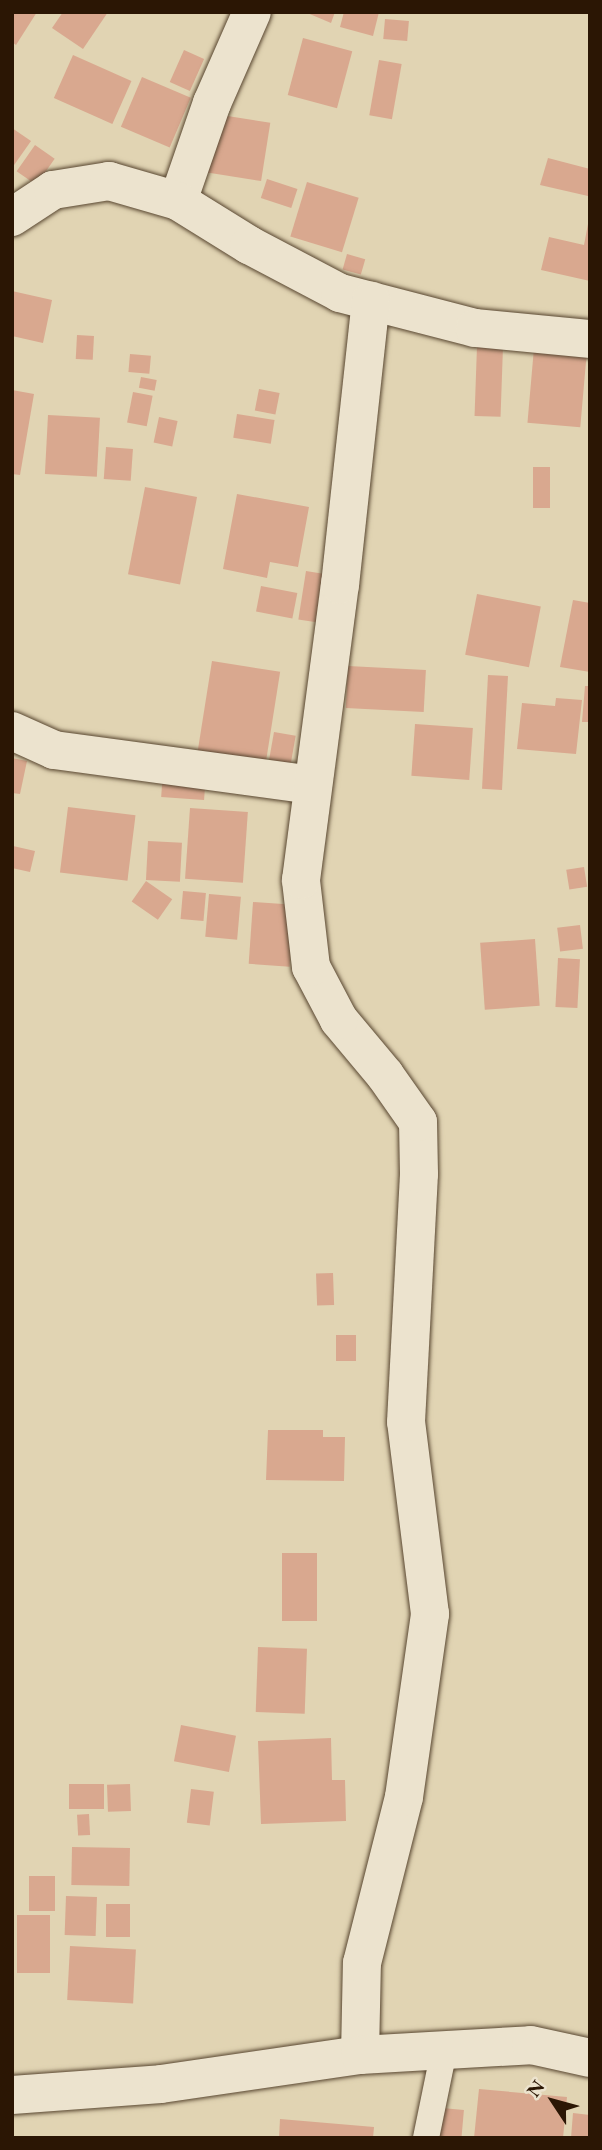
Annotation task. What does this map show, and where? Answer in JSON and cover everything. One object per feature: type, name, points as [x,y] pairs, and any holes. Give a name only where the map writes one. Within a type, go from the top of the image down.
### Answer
[{"type":"street","points":[[178,201],[212,103],[252,12]]},
{"type":"street","points":[[12,217],[53,190],[109,181],[178,201],[249,245],[340,293],[475,328],[590,339]]},
{"type":"street","points":[[360,2055],[362,1963],[404,1797],[430,1614],[406,1422],[419,1174],[418,1122],[385,1074],[339,1020],[312,967],[301,880],[340,585],[371,301]]},
{"type":"street","points":[[12,731],[54,750],[312,785]]},
{"type":"street","points":[[12,2095],[161,2084],[360,2055],[531,2045],[590,2058]]},
{"type":"lane","points":[[426,2138],[444,2050]]},
{"type":"building","points":[[12,12],[37,12],[16,45],[12,42]]},
{"type":"building","points":[[63,12],[108,12],[83,49],[52,28]]},
{"type":"building","points":[[305,12],[335,12],[331,23]]},
{"type":"building","points":[[344,12],[379,12],[373,36],[340,27]]},
{"type":"building","points":[[385,19],[409,21],[407,41],[383,39]]},
{"type":"building","points":[[303,38],[352,51],[337,108],[288,95]]},
{"type":"building","points":[[184,50],[204,59],[190,91],[170,82]]},
{"type":"building","points":[[73,55],[131,81],[112,124],[54,98]]},
{"type":"building","points":[[379,60],[402,64],[392,119],[369,115]]},
{"type":"building","points":[[142,77],[191,98],[170,147],[121,127]]},
{"type":"building","points":[[215,114],[270,123],[261,181],[206,172]]},
{"type":"building","points":[[12,128],[31,141],[12,168]]},
{"type":"building","points":[[35,145],[55,159],[36,185],[17,171]]},
{"type":"building","points":[[548,158],[590,169],[588,196],[540,185]]},
{"type":"building","points":[[267,179],[297,189],[291,208],[261,198]]},
{"type":"building","points":[[307,182],[359,198],[342,252],[290,237]]},
{"type":"building","points":[[588,224],[590,281],[541,270],[549,237],[584,245]]},
{"type":"building","points":[[347,254],[365,259],[361,275],[343,269]]},
{"type":"building","points":[[12,291],[52,300],[43,343],[12,336]]},
{"type":"building","points":[[77,335],[94,336],[93,360],[76,359]]},
{"type":"building","points":[[477,346],[503,347],[501,417],[475,416]]},
{"type":"building","points":[[534,348],[587,353],[580,427],[527,423]]},
{"type":"building","points":[[130,354],[151,356],[149,374],[128,372]]},
{"type":"building","points":[[141,377],[157,380],[155,391],[139,388]]},
{"type":"building","points":[[259,389],[280,393],[275,415],[255,411]]},
{"type":"building","points":[[12,390],[34,394],[20,475],[12,474]]},
{"type":"building","points":[[133,392],[153,396],[147,426],[127,422]]},
{"type":"building","points":[[237,414],[275,420],[271,444],[233,438]]},
{"type":"building","points":[[48,415],[100,418],[97,477],[45,474]]},
{"type":"building","points":[[159,417],[178,421],[172,446],[154,442]]},
{"type":"building","points":[[106,447],[133,449],[131,481],[104,479]]},
{"type":"building","points":[[533,467],[550,467],[550,508],[533,508]]},
{"type":"building","points":[[145,487],[197,497],[180,584],[128,574]]},
{"type":"building","points":[[237,494],[309,507],[298,567],[270,562],[267,578],[223,569]]},
{"type":"building","points":[[306,571],[331,575],[323,623],[298,619]]},
{"type":"building","points":[[261,586],[297,593],[292,619],[256,612]]},
{"type":"building","points":[[477,594],[541,606],[529,667],[465,655]]},
{"type":"building","points":[[573,600],[590,603],[590,672],[560,667]]},
{"type":"building","points":[[212,661],[280,672],[266,763],[198,752]]},
{"type":"building","points":[[348,666],[426,670],[424,712],[346,708]]},
{"type":"building","points":[[488,675],[508,676],[502,790],[482,789]]},
{"type":"building","points":[[585,686],[590,686],[590,722],[582,722]]},
{"type":"building","points":[[556,698],[582,700],[576,754],[517,749],[522,703],[555,706]]},
{"type":"building","points":[[415,724],[473,728],[469,780],[411,776]]},
{"type":"building","points":[[274,732],[296,736],[290,767],[268,764]]},
{"type":"building","points":[[12,758],[27,761],[20,794],[12,793]]},
{"type":"building","points":[[163,771],[206,774],[204,800],[161,797]]},
{"type":"building","points":[[68,807],[135,815],[127,881],[60,873]]},
{"type":"building","points":[[190,808],[248,812],[243,883],[185,879]]},
{"type":"building","points":[[148,841],[182,843],[180,882],[146,880]]},
{"type":"building","points":[[13,846],[35,851],[30,872],[12,868]]},
{"type":"building","points":[[584,867],[587,887],[569,890],[566,870]]},
{"type":"building","points":[[146,881],[172,899],[158,920],[132,901]]},
{"type":"building","points":[[183,891],[206,893],[203,921],[181,919]]},
{"type":"building","points":[[209,894],[241,897],[237,940],[205,937]]},
{"type":"building","points":[[253,902],[294,905],[290,967],[249,964]]},
{"type":"building","points":[[580,925],[583,949],[560,952],[557,928]]},
{"type":"building","points":[[535,939],[540,1006],[485,1010],[480,943]]},
{"type":"building","points":[[558,958],[580,959],[577,1008],[555,1007]]},
{"type":"building","points":[[333,1273],[334,1305],[317,1306],[316,1274]]},
{"type":"building","points":[[336,1335],[356,1335],[356,1361],[336,1361]]},
{"type":"building","points":[[268,1430],[323,1430],[323,1437],[345,1437],[344,1481],[266,1480]]},
{"type":"building","points":[[282,1553],[317,1553],[317,1621],[282,1621]]},
{"type":"building","points":[[258,1647],[307,1649],[305,1714],[256,1712]]},
{"type":"building","points":[[181,1725],[236,1736],[229,1772],[174,1761]]},
{"type":"building","points":[[331,1738],[332,1780],[345,1780],[346,1821],[261,1824],[258,1741]]},
{"type":"building","points":[[69,1784],[104,1784],[104,1809],[69,1809]]},
{"type":"building","points":[[130,1784],[131,1811],[108,1812],[107,1785]]},
{"type":"building","points":[[191,1789],[214,1792],[210,1826],[187,1823]]},
{"type":"building","points":[[89,1814],[90,1835],[78,1836],[77,1815]]},
{"type":"building","points":[[72,1847],[130,1848],[129,1886],[71,1885]]},
{"type":"building","points":[[29,1876],[55,1876],[55,1911],[29,1911]]},
{"type":"building","points":[[66,1896],[97,1897],[96,1936],[65,1935]]},
{"type":"building","points":[[106,1904],[130,1904],[130,1937],[106,1937]]},
{"type":"building","points":[[17,1915],[50,1915],[50,1973],[17,1973]]},
{"type":"building","points":[[70,1946],[136,1949],[133,2003],[67,2000]]},
{"type":"building","points":[[479,2089],[567,2097],[563,2138],[474,2138]]},
{"type":"building","points":[[442,2108],[464,2110],[461,2138],[439,2138]]},
{"type":"building","points":[[573,2113],[590,2115],[590,2138],[571,2138]]},
{"type":"building","points":[[280,2119],[374,2127],[373,2138],[279,2138]]}]
